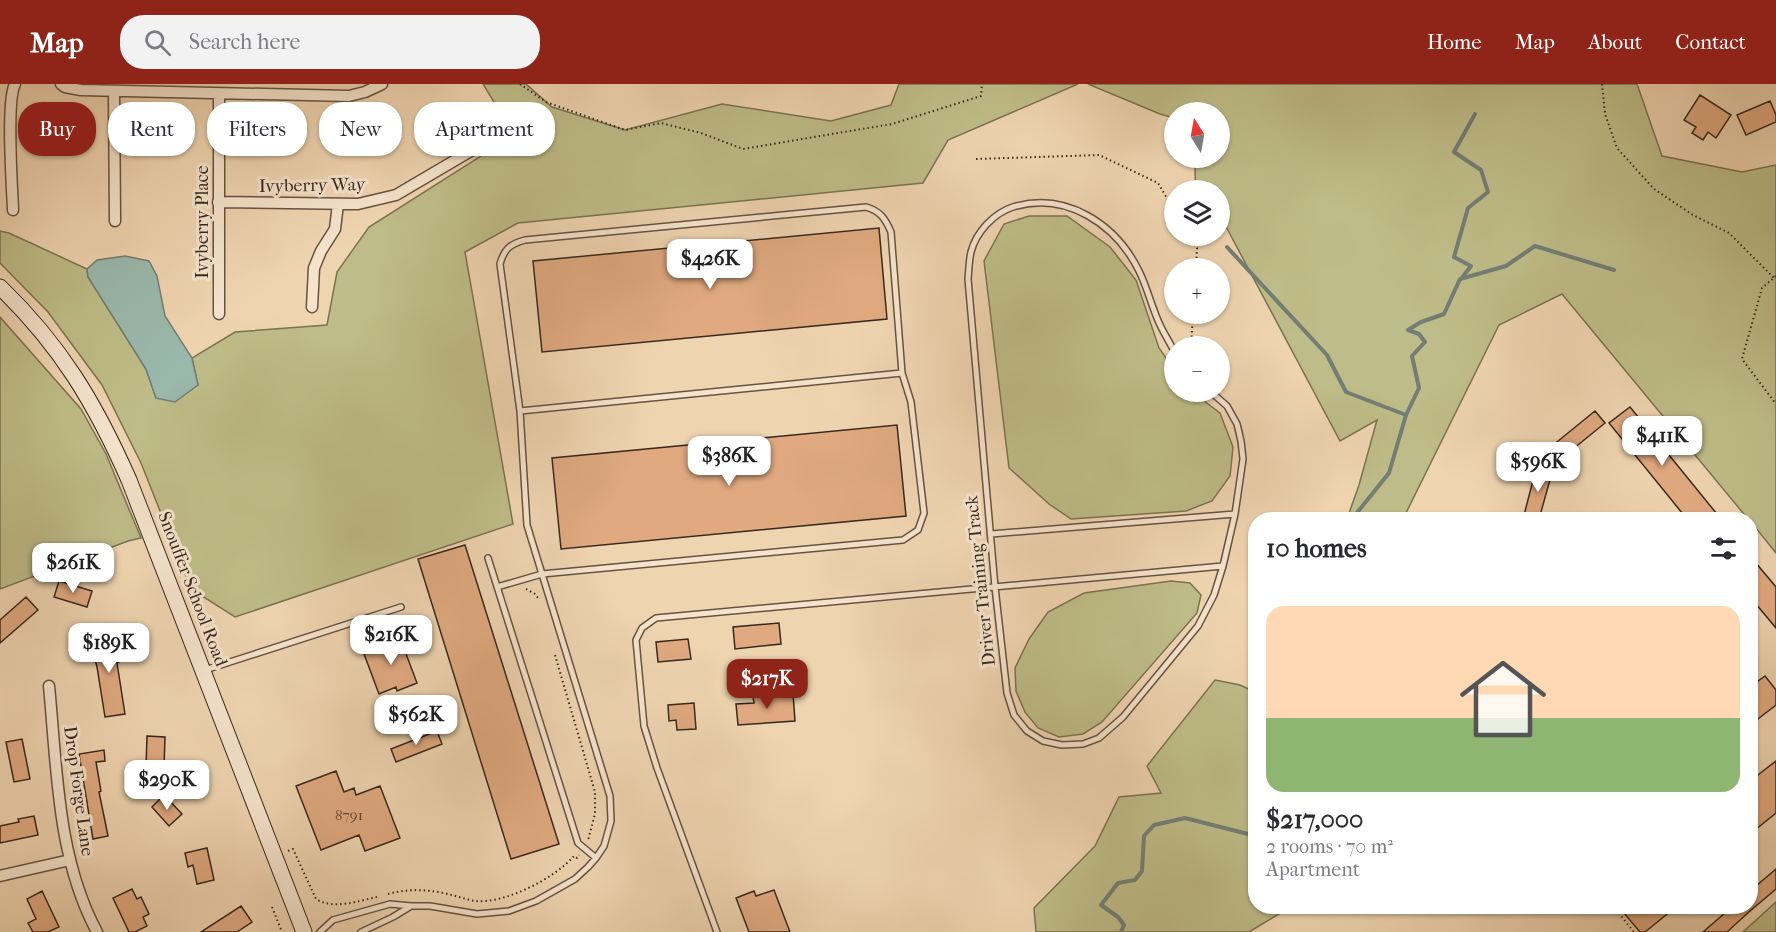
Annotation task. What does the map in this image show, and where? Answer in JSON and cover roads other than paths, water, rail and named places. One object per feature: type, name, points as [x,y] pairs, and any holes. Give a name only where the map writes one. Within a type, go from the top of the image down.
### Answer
[{"type":"main road","name":"Snouffer School Road","points":[[0,286],[34,321],[55,348],[86,393],[103,424],[129,480],[304,932]]},
{"type":"street","points":[[13,210],[11,108],[12,90],[15,84]]},
{"type":"street","points":[[61,84],[64,87],[81,90],[114,92],[185,88],[219,94],[288,90],[349,96],[382,84]]},
{"type":"street","points":[[114,92],[115,221]]},
{"type":"street","name":"Ivyberry Place","points":[[219,94],[219,314]]},
{"type":"street","name":"Ivyberry Way","points":[[218,202],[358,204],[396,195],[462,156]]},
{"type":"street","points":[[312,307],[314,268],[321,251],[335,229],[338,204]]},
{"type":"street","name":"Drop Forge Lane","points":[[49,686],[62,815],[70,860],[88,914],[97,932]]},
{"type":"street","points":[[0,876],[70,860]]},
{"type":"lane","name":"Driver Training Track","points":[[1166,336],[1140,272],[1126,248],[1105,228],[1085,214],[1063,204],[1028,202],[994,216],[980,232],[971,251],[968,279],[995,587],[1007,693],[1014,715],[1027,731],[1043,741],[1062,745],[1083,744],[1099,738],[1123,717],[1198,626],[1214,596],[1235,514],[1243,459],[1237,424],[1222,402]]},
{"type":"lane","points":[[320,932],[333,920],[390,904],[430,906],[477,914],[509,911],[536,901],[575,879],[588,867],[604,846],[611,821],[610,796],[542,574],[527,525],[520,411],[500,264],[504,251],[513,243],[536,239],[866,207],[878,211],[885,218],[891,232],[902,373],[911,402],[924,513],[918,530],[903,540],[542,574],[497,587]]},
{"type":"lane","points":[[520,411],[902,373]]},
{"type":"lane","points":[[991,534],[1235,514]]},
{"type":"lane","points":[[488,558],[578,843],[596,858]]},
{"type":"lane","points":[[717,932],[644,726],[636,640],[642,628],[656,618],[1223,566]]},
{"type":"lane","points":[[204,670],[401,607]]},
{"type":"lane","points":[[361,932],[411,906]]},
{"type":"waterway","points":[[1461,279],[1471,266],[1454,257],[1468,208],[1488,192],[1481,170],[1454,152],[1475,114]]},
{"type":"waterway","points":[[1358,512],[1389,473],[1406,415],[1419,388],[1412,356],[1425,342],[1419,334],[1408,330],[1421,322],[1444,314],[1460,279],[1506,266],[1535,246],[1614,270]]},
{"type":"waterway","points":[[1227,247],[1327,355],[1346,392],[1406,415]]},
{"type":"waterway","points":[[1121,932],[1124,925],[1118,917],[1101,905],[1118,883],[1135,880],[1142,871],[1144,836],[1154,825],[1185,818],[1248,834]]}]
